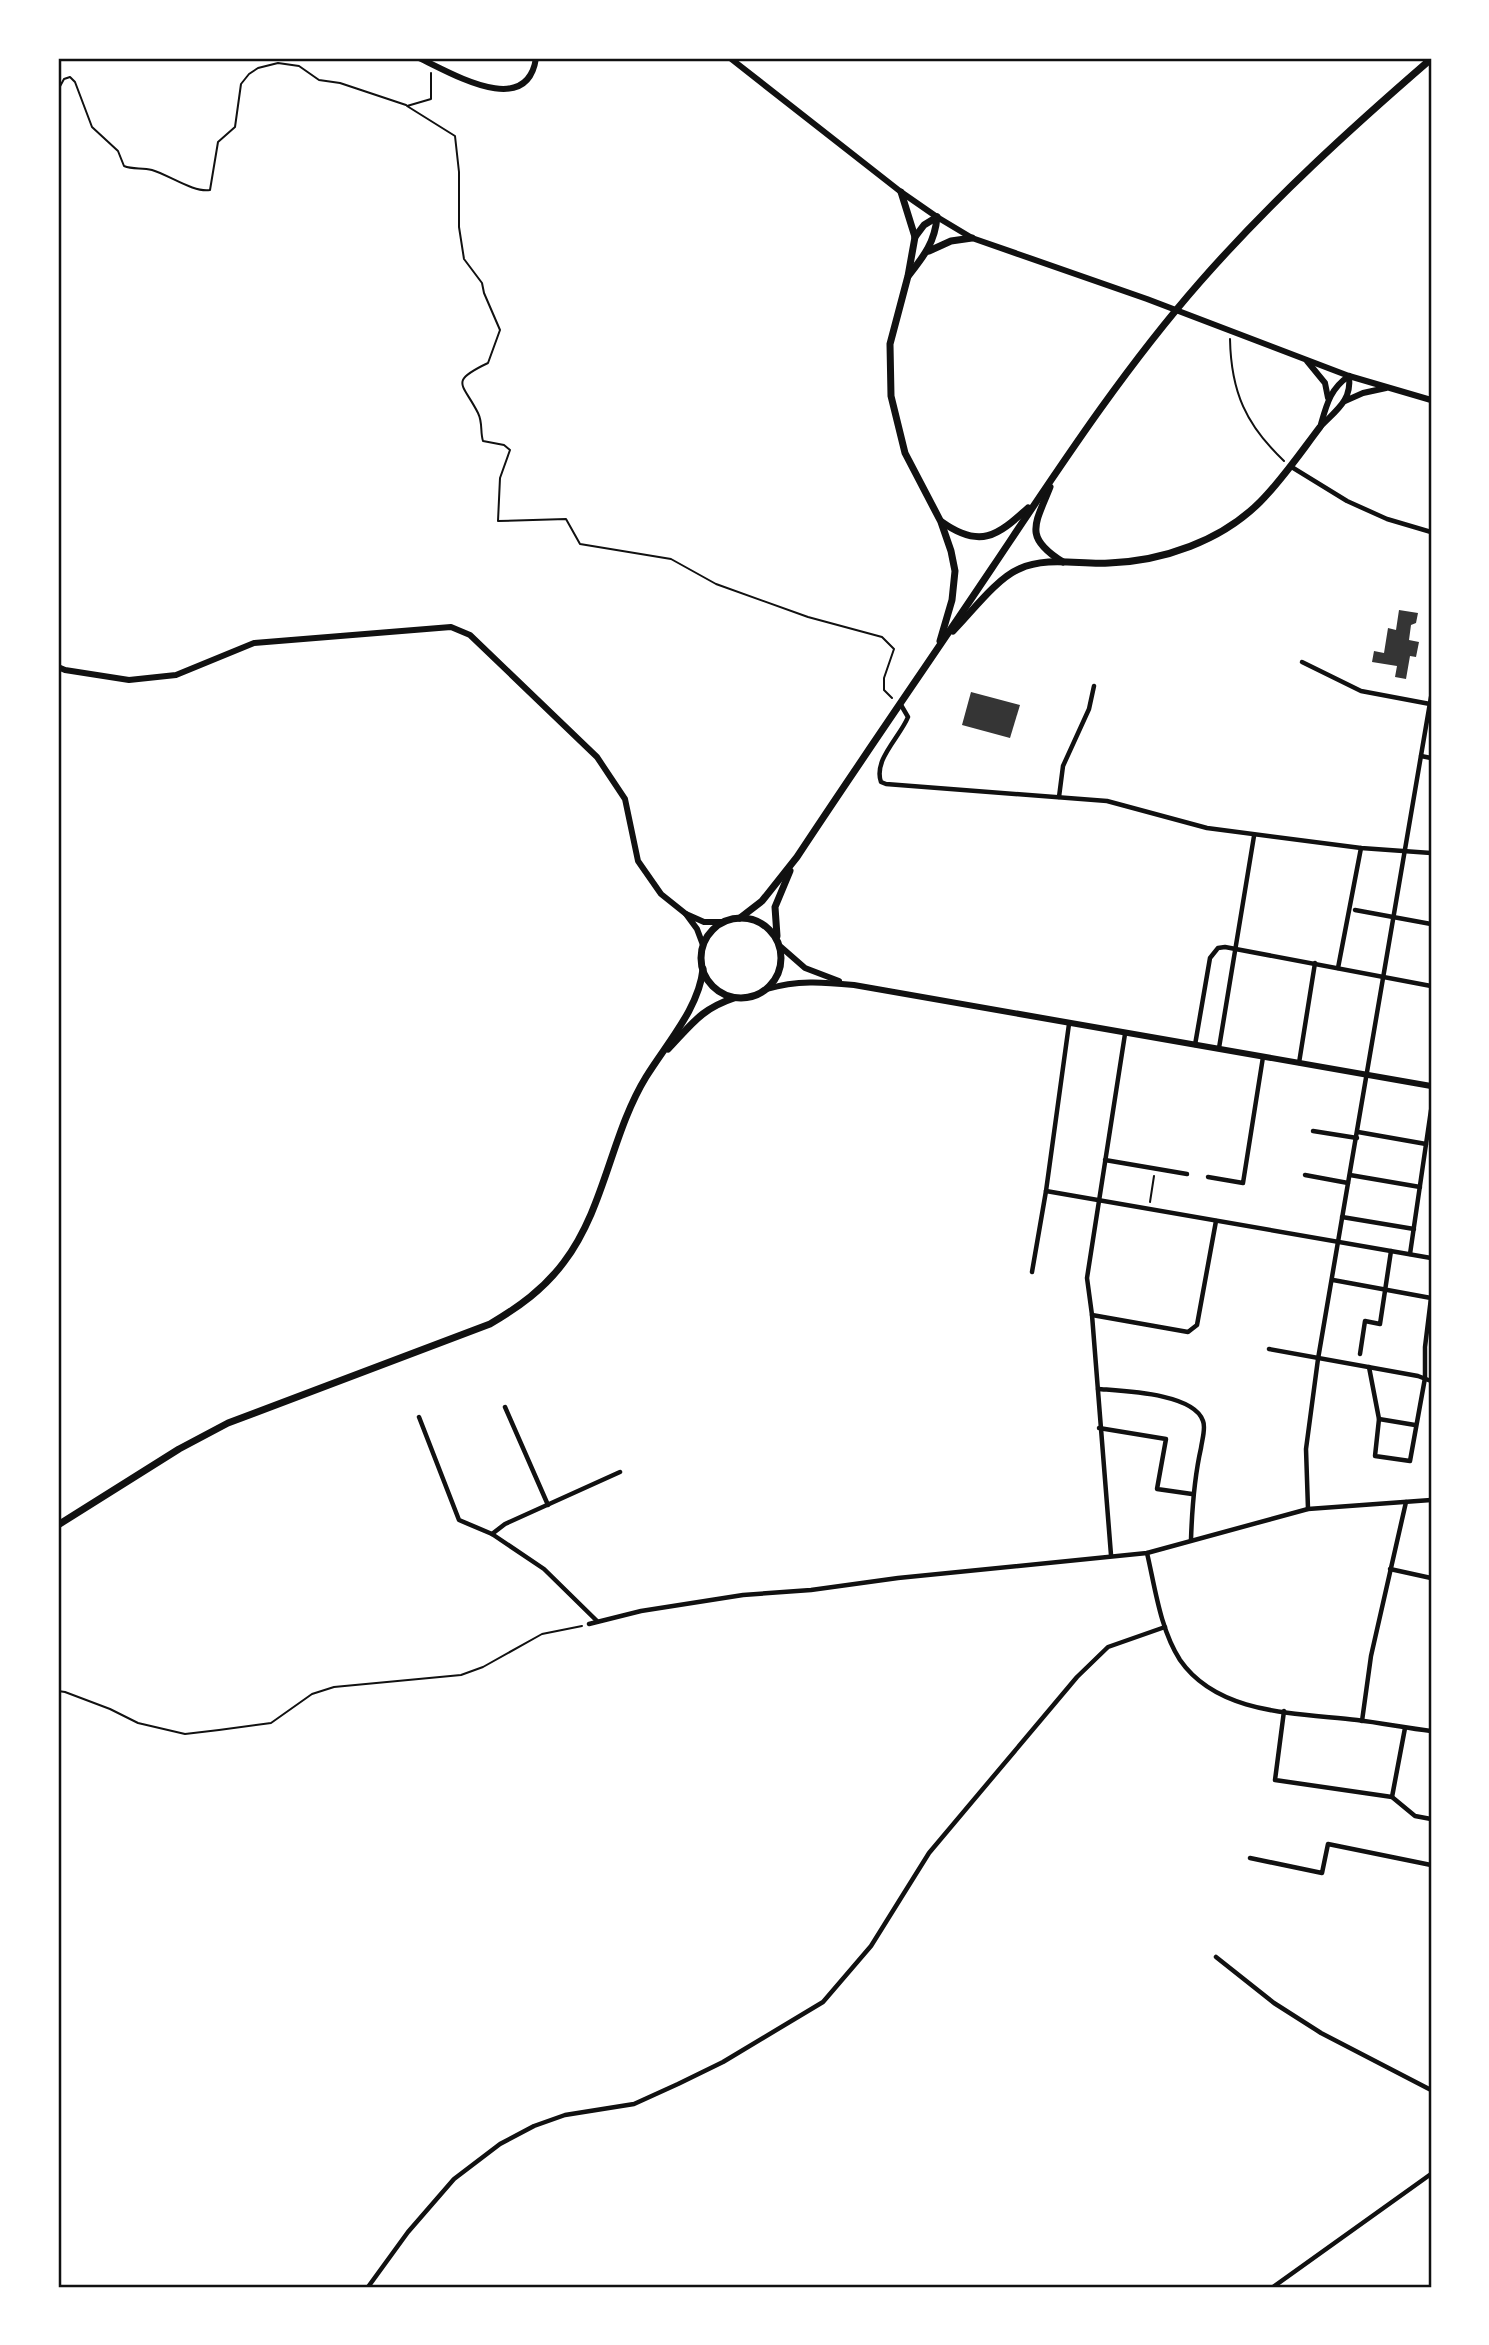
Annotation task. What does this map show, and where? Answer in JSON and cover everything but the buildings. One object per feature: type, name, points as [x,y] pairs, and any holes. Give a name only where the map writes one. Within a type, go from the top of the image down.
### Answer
[{"type":"main road","points":[[740,918],[762,901],[797,857],[1037,500],[1150,344],[1226,253],[1351,129],[1431,59]]},
{"type":"main road","points":[[901,192],[915,237]]},
{"type":"main road","points":[[937,218],[924,225],[915,237],[890,344],[891,396],[905,453],[941,522],[955,571],[952,600],[939,647]]},
{"type":"main road","points":[[908,276],[928,251],[936,232],[937,218]]},
{"type":"main road","points":[[928,251],[951,241],[972,237]]},
{"type":"main road","points":[[939,647],[1000,582],[1018,569],[1039,563],[1109,563],[1155,558],[1201,542],[1233,523],[1259,502],[1320,427]]},
{"type":"main road","points":[[1055,474],[1036,525],[1036,535],[1047,552],[1063,562]]},
{"type":"main road","points":[[941,522],[959,534],[983,537],[1004,530],[1037,500]]},
{"type":"main road","points":[[656,1062],[711,1006],[734,998],[752,997],[767,989],[779,974],[781,965],[775,907],[797,857]]},
{"type":"main road","points":[[58,1525],[179,1449],[228,1423],[491,1324],[517,1308],[544,1286],[566,1261],[585,1225],[635,1097],[697,996],[703,945],[709,934],[722,922],[749,918],[765,925],[779,943]]},
{"type":"main road","points":[[702,969],[711,985],[734,998]]},
{"type":"street","points":[[419,58],[469,80],[502,90],[520,85],[535,65],[536,58]]},
{"type":"street","points":[[730,58],[901,192],[937,218],[972,237],[1205,320],[1349,376],[1431,400]]},
{"type":"street","points":[[1305,359],[1325,383],[1328,398]]},
{"type":"street","points":[[1320,427],[1328,398],[1338,384],[1349,376]]},
{"type":"street","points":[[1320,427],[1345,401],[1350,389],[1349,376]]},
{"type":"street","points":[[1345,401],[1363,393],[1387,388]]},
{"type":"street","points":[[1290,466],[1348,501],[1387,519],[1431,532]]},
{"type":"street","points":[[58,667],[129,680],[176,676],[254,643],[451,627],[470,635],[597,757],[625,799],[638,861],[661,894],[686,914],[704,922],[722,922]]},
{"type":"street","points":[[1302,662],[1361,691],[1430,704]]},
{"type":"street","points":[[1059,797],[1063,766],[1089,709],[1094,686]]},
{"type":"street","points":[[1308,1509],[1306,1449],[1318,1359],[1431,697]]},
{"type":"street","points":[[901,705],[908,717],[878,774],[881,782],[895,786],[1107,801],[1207,828],[1254,836],[1431,853]]},
{"type":"street","points":[[1421,756],[1431,758]]},
{"type":"street","points":[[1219,1048],[1254,836]]},
{"type":"street","points":[[1338,968],[1361,848]]},
{"type":"street","points":[[1355,910],[1431,925]]},
{"type":"street","points":[[686,914],[697,929],[703,945]]},
{"type":"street","points":[[779,943],[805,968],[818,975],[854,985],[1431,1086]]},
{"type":"street","points":[[1195,1045],[1210,958],[1218,948],[1225,947],[1431,986]]},
{"type":"street","points":[[1299,1064],[1315,964]]},
{"type":"street","points":[[767,989],[802,982],[854,985]]},
{"type":"street","points":[[1032,1272],[1069,1024]]},
{"type":"street","points":[[1111,1556],[1087,1278],[1125,1034]]},
{"type":"street","points":[[1208,1177],[1242,1183],[1263,1057]]},
{"type":"street","points":[[1410,1254],[1431,1110]]},
{"type":"street","points":[[1313,1131],[1426,1144]]},
{"type":"street","points":[[1105,1160],[1187,1174]]},
{"type":"street","points":[[1305,1175],[1348,1183]]},
{"type":"street","points":[[1350,1175],[1420,1187]]},
{"type":"street","points":[[1046,1192],[1431,1258]]},
{"type":"street","points":[[1342,1217],[1414,1229]]},
{"type":"street","points":[[1092,1315],[1188,1332],[1197,1325],[1216,1221]]},
{"type":"street","points":[[1360,1354],[1365,1321],[1380,1324],[1391,1251]]},
{"type":"street","points":[[1333,1280],[1431,1298],[1425,1347],[1428,1379],[1415,1425],[1409,1461],[1375,1456],[1379,1419],[1368,1367]]},
{"type":"street","points":[[1269,1349],[1428,1379]]},
{"type":"street","points":[[1098,1388],[1182,1402],[1194,1409],[1203,1421],[1192,1494],[1191,1540]]},
{"type":"street","points":[[505,1407],[548,1505]]},
{"type":"street","points":[[419,1417],[459,1520],[492,1534],[544,1569],[598,1622]]},
{"type":"street","points":[[1379,1419],[1415,1425]]},
{"type":"street","points":[[1099,1428],[1166,1439],[1157,1489],[1192,1494]]},
{"type":"street","points":[[492,1534],[505,1524],[620,1472]]},
{"type":"street","points":[[589,1624],[641,1611],[743,1595],[1147,1553],[1308,1509],[1431,1500]]},
{"type":"street","points":[[1362,1721],[1371,1656],[1406,1502]]},
{"type":"street","points":[[1147,1553],[1165,1627],[1180,1660],[1207,1688],[1240,1703],[1284,1712],[1431,1731]]},
{"type":"street","points":[[1390,1569],[1431,1578]]},
{"type":"street","points":[[368,2287],[408,2232],[454,2179],[500,2144],[534,2126],[565,2115],[634,2104],[723,2062],[822,2001],[871,1946],[929,1853],[1077,1677],[1108,1647],[1165,1627]]},
{"type":"street","points":[[1284,1712],[1275,1780],[1392,1797],[1415,1816],[1431,1819]]},
{"type":"street","points":[[1392,1797],[1405,1728]]},
{"type":"street","points":[[1250,1858],[1322,1873],[1328,1844],[1431,1865]]},
{"type":"street","points":[[1216,1957],[1274,2003],[1321,2033],[1431,2090]]},
{"type":"street","points":[[1273,2287],[1431,2174]]},
{"type":"path","points":[[58,90],[64,79],[70,77],[75,82],[92,127],[118,151],[124,166],[130,169],[149,169],[178,179],[200,191],[210,190],[218,142],[235,127],[241,84],[258,68],[278,63],[299,66],[319,80],[340,83],[407,106],[454,136],[459,172],[459,227],[464,259],[482,283],[500,330],[488,363],[468,373],[463,379],[462,390],[478,413],[483,441],[504,445],[510,450],[500,478],[498,521],[566,519],[580,544],[671,559],[716,584],[808,617],[882,637],[894,649],[884,678],[884,690],[901,705]]},
{"type":"path","points":[[407,106],[431,99],[432,64]]},
{"type":"path","points":[[1230,330],[1230,362],[1245,415],[1260,436],[1290,466]]},
{"type":"path","points":[[1149,1209],[1156,1168]]},
{"type":"path","points":[[58,1691],[110,1709],[138,1723],[185,1734],[219,1730],[271,1723],[312,1694],[334,1687],[461,1675],[483,1667],[542,1634],[557,1633],[589,1624]]}]
